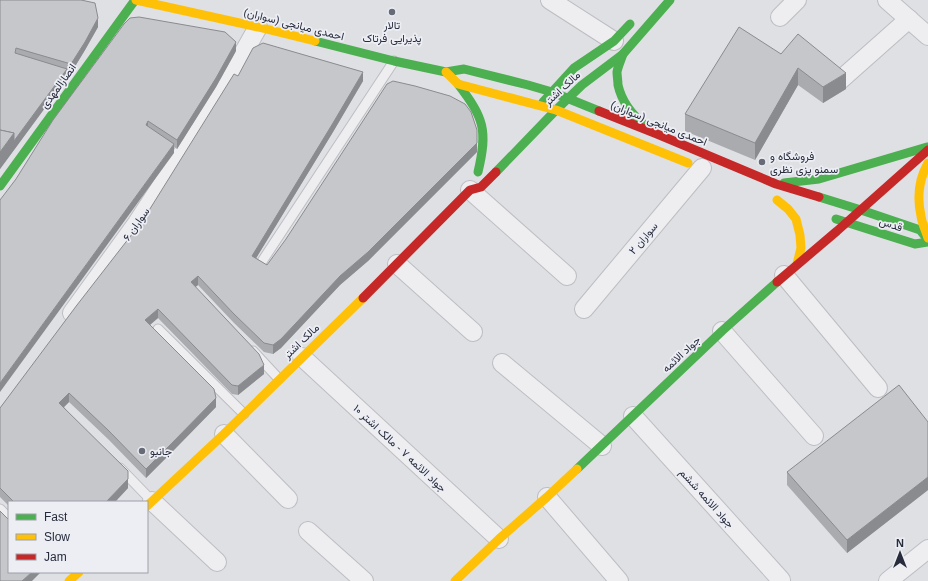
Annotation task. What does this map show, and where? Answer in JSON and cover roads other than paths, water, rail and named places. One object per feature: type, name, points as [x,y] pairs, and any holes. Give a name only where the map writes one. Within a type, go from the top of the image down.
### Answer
[{"type":"main road","name":"احمدی میانجی (سواران)","points":[[136,0],[258,27],[394,61],[446,72],[464,69],[552,92],[776,184],[861,210]]},
{"type":"main road","name":"انصارالمهدی","points":[[0,186],[76,77],[136,0]]},
{"type":"main road","name":"مالک اشتر","points":[[149,504],[224,434],[470,190],[481,187],[567,98],[670,0]]},
{"type":"main road","name":"مالک اشتر","points":[[537,108],[574,68],[619,48],[635,18]]},
{"type":"main road","points":[[619,48],[617,79],[622,99],[634,115],[657,134]]},
{"type":"main road","points":[[515,82],[548,80],[574,68]]},
{"type":"main road","points":[[446,72],[470,99],[479,115],[483,128],[483,147],[482,159],[478,172]]},
{"type":"main road","points":[[458,84],[537,108],[556,110],[706,169]]},
{"type":"main road","points":[[567,125],[592,125]]},
{"type":"main road","points":[[529,138],[549,129]]},
{"type":"main road","points":[[776,184],[819,179],[928,146]]},
{"type":"main road","name":"جواد الائمه","points":[[455,581],[602,446],[722,331],[928,150]]},
{"type":"main road","name":"مالک اشتر","points":[[470,190],[472,179],[488,161]]},
{"type":"main road","points":[[928,163],[920,181],[919,200],[921,218],[928,240]]},
{"type":"main road","points":[[791,270],[801,248],[800,235],[796,220],[788,209],[774,199],[798,207]]},
{"type":"main road","name":"قدس","points":[[847,222],[915,244],[928,240],[920,230],[861,210]]},
{"type":"main road","points":[[826,216],[847,222]]},
{"type":"main road","points":[[861,236],[897,238]]},
{"type":"main road","points":[[825,241],[841,238]]},
{"type":"street","points":[[550,0],[619,48]]},
{"type":"street","points":[[780,17],[797,0]]},
{"type":"street","points":[[892,2],[928,36]]},
{"type":"street","points":[[838,82],[909,19]]},
{"type":"street","name":"سواران ۶","points":[[63,325],[137,223],[179,153],[213,106],[258,27]]},
{"type":"street","name":"سواران ۲","points":[[584,309],[706,169]]},
{"type":"street","points":[[470,190],[567,276]]},
{"type":"street","points":[[397,264],[473,332]]},
{"type":"street","points":[[791,270],[878,388]]},
{"type":"street","points":[[722,331],[814,436]]},
{"type":"street","name":"جواد الائمه ۷ - مالک اشتر ۱۰","points":[[302,357],[499,539]]},
{"type":"street","points":[[502,362],[602,446]]},
{"type":"street","name":"جواد الائمه ششم","points":[[633,416],[781,580]]},
{"type":"street","points":[[224,434],[288,499]]},
{"type":"street","points":[[547,497],[619,581]]},
{"type":"street","points":[[149,504],[217,562]]},
{"type":"street","points":[[308,531],[364,581]]},
{"type":"street","points":[[888,581],[928,549]]},
{"type":"lane","points":[[261,263],[394,61]]},
{"type":"lane","points":[[158,329],[244,414]]},
{"type":"lane","points":[[247,344],[279,379]]},
{"type":"lane","points":[[115,462],[147,501]]},
{"type":"lane","points":[[0,509],[8,517]]},
{"type":"place","name":"تالار پذیرایی فرتاک","points":[[392,12]]},
{"type":"place","name":"فروشگاه و سمنو پزی نظری","points":[[762,162]]},
{"type":"place","name":"جانبو","points":[[142,451]]}]
